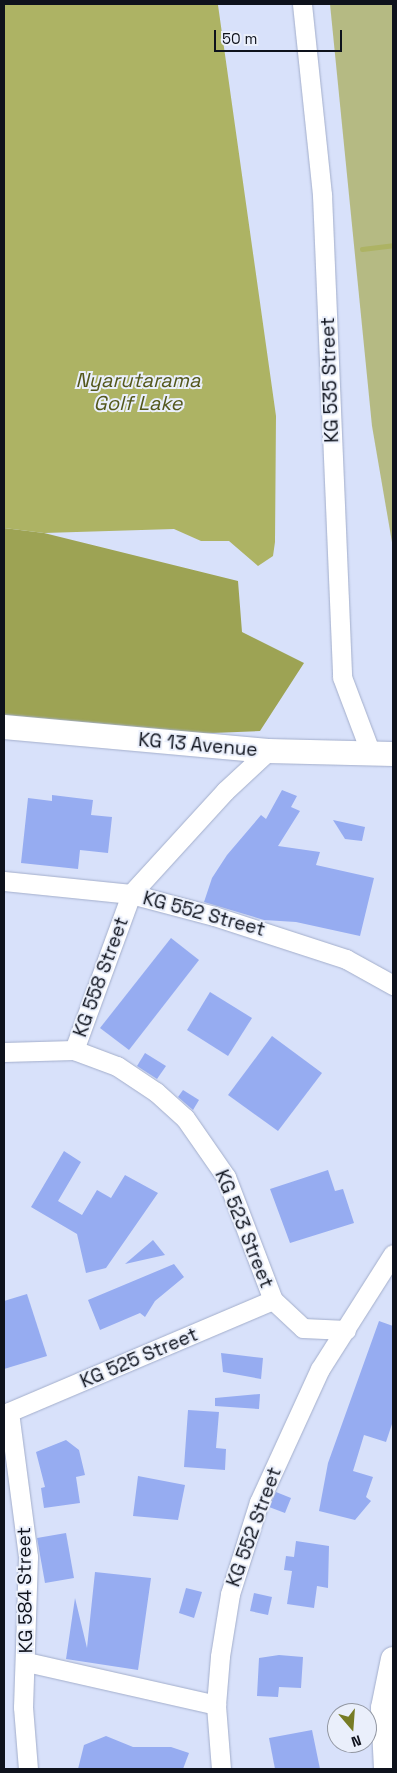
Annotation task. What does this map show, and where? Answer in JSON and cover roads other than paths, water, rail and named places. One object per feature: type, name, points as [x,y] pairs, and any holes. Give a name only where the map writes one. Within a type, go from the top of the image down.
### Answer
[{"type":"street","name":"KG 535 Street","points":[[302,4],[322,195],[342,677],[370,751]]},
{"type":"street","name":"KG 13 Avenue","points":[[4,727],[268,750],[370,751],[393,754]]},
{"type":"street","name":"KG 558 Street","points":[[74,1050],[131,894],[225,790],[268,750]]},
{"type":"street","name":"KG 552 Street","points":[[4,881],[131,894],[277,934],[346,959],[393,985]]},
{"type":"street","name":"KG 523 Street","points":[[4,1052],[74,1050],[117,1066],[185,1118],[226,1177],[273,1300],[303,1328],[346,1330]]},
{"type":"street","name":"KG 552 Street","points":[[221,1769],[216,1705],[230,1594],[258,1502],[320,1369],[393,1254]]},
{"type":"street","name":"KG 525 Street","points":[[7,1413],[273,1300]]},
{"type":"street","name":"KG 584 Street","points":[[7,1413],[28,1557],[27,1662],[23,1707],[28,1769]]},
{"type":"street","points":[[386,1769],[383,1708],[393,1659]]},
{"type":"street","points":[[27,1662],[216,1705]]},
{"type":"water","name":"Nyarutarama Golf Lake","points":[[4,4],[218,5],[276,416],[275,542],[273,556],[258,566],[229,541],[201,541],[174,529],[44,533],[4,528]]},
{"type":"waterway","points":[[362,249],[393,245]]}]
